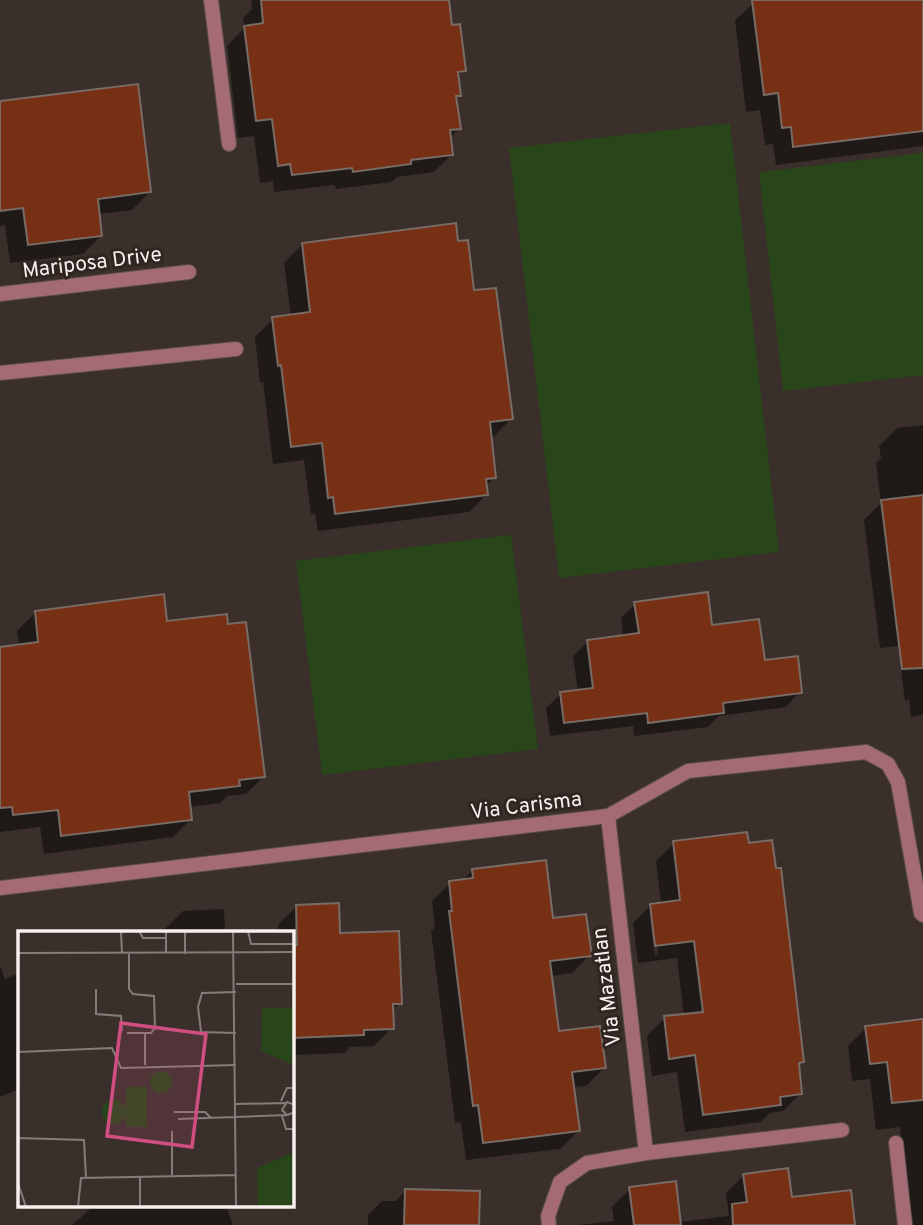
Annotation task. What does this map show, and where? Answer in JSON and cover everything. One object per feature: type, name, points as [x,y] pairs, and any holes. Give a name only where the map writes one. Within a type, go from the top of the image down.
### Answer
[{"type":"street","points":[[211,0],[229,144]]},
{"type":"street","name":"Mariposa Drive","points":[[0,294],[188,272]]},
{"type":"street","points":[[0,373],[236,349]]},
{"type":"street","name":"Via Carisma","points":[[0,888],[608,816],[688,771],[866,752],[888,764],[898,782],[923,915]]},
{"type":"street","name":"Via Mazatlan","points":[[608,816],[646,1153]]},
{"type":"street","points":[[549,1225],[548,1216],[560,1182],[587,1163],[646,1153],[842,1130]]},
{"type":"street","points":[[896,1143],[905,1225]]},
{"type":"green space","points":[[730,123],[779,552],[559,578],[509,148]]},
{"type":"green space","points":[[923,153],[923,375],[783,391],[759,172]]},
{"type":"green space","points":[[511,535],[538,749],[322,775],[296,561]]},
{"type":"building","points":[[261,0],[449,0],[452,25],[460,24],[466,71],[458,72],[461,96],[456,96],[461,129],[450,130],[453,155],[411,160],[411,164],[353,172],[352,168],[292,175],[290,164],[278,166],[272,119],[256,121],[244,26],[263,23]]},
{"type":"building","points":[[752,0],[923,0],[923,131],[793,147],[791,127],[782,128],[778,93],[764,95]]},
{"type":"building","points":[[138,84],[151,192],[98,199],[102,236],[28,245],[23,208],[0,211],[0,101]]},
{"type":"building","points":[[456,223],[458,241],[468,240],[474,290],[496,288],[513,419],[490,422],[496,478],[486,479],[488,495],[335,514],[333,497],[328,498],[322,443],[291,447],[272,317],[310,312],[302,243]]},
{"type":"building","points":[[923,495],[923,668],[902,669],[881,500]]},
{"type":"building","points":[[708,592],[712,625],[759,619],[765,660],[798,656],[802,693],[723,703],[724,713],[648,723],[647,713],[564,723],[560,692],[593,688],[587,640],[639,633],[634,602]]},
{"type":"building","points":[[164,594],[167,621],[227,614],[228,624],[246,622],[265,777],[239,780],[240,786],[189,792],[192,820],[61,836],[58,810],[13,815],[12,807],[0,808],[0,647],[38,642],[35,611]]},
{"type":"building","points":[[747,832],[749,843],[772,840],[776,868],[781,868],[804,1062],[799,1063],[802,1094],[780,1097],[781,1105],[703,1115],[695,1055],[669,1059],[664,1016],[703,1012],[694,941],[655,946],[650,904],[680,900],[673,841]]},
{"type":"building","points":[[546,860],[553,918],[586,914],[592,956],[550,961],[559,1031],[600,1026],[606,1068],[572,1072],[580,1131],[483,1143],[478,1105],[473,1106],[449,911],[452,911],[449,881],[473,878],[472,869]]},
{"type":"building","points":[[339,903],[340,933],[399,931],[402,1004],[393,1004],[394,1029],[364,1030],[364,1035],[294,1038],[296,905]]},
{"type":"building","points":[[923,1019],[923,1100],[892,1103],[887,1062],[870,1064],[865,1026]]},
{"type":"building","points":[[788,1168],[792,1197],[851,1190],[855,1225],[733,1225],[732,1204],[747,1202],[743,1174]]},
{"type":"building","points":[[676,1181],[681,1225],[634,1225],[629,1187]]},
{"type":"building","points":[[405,1189],[480,1191],[479,1225],[404,1225]]}]
